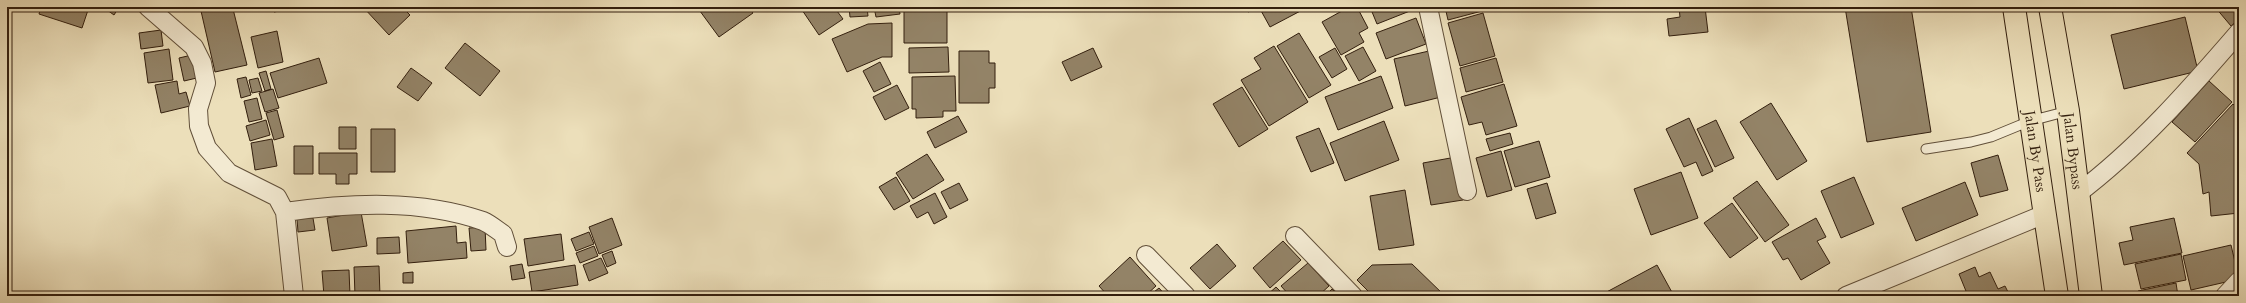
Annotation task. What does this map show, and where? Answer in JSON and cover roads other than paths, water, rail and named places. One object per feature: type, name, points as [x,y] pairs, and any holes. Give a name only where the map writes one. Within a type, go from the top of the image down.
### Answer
[{"type":"highway","name":"Jalan By Pass","points":[[2014,7],[2030,121],[2058,296]]},
{"type":"highway","name":"Jalan Bypass","points":[[2050,7],[2068,111],[2077,194],[2091,296]]},
{"type":"street","points":[[148,7],[194,47],[200,58],[206,83],[198,109],[199,126],[207,148],[229,173],[277,198],[285,212],[294,296]]},
{"type":"street","points":[[1428,7],[1467,191]]},
{"type":"street","points":[[2077,194],[2101,176],[2139,141],[2190,89],[2239,32]]},
{"type":"street","points":[[285,212],[324,206],[388,204],[437,210],[484,222],[503,234],[507,247]]},
{"type":"street","points":[[1846,296],[2046,214]]},
{"type":"street","points":[[1295,236],[1354,296]]},
{"type":"street","points":[[1146,255],[1186,296]]},
{"type":"street","points":[[2225,296],[2239,281]]},
{"type":"lane","points":[[1926,149],[1971,142],[1991,137],[2030,121],[2068,111]]}]
